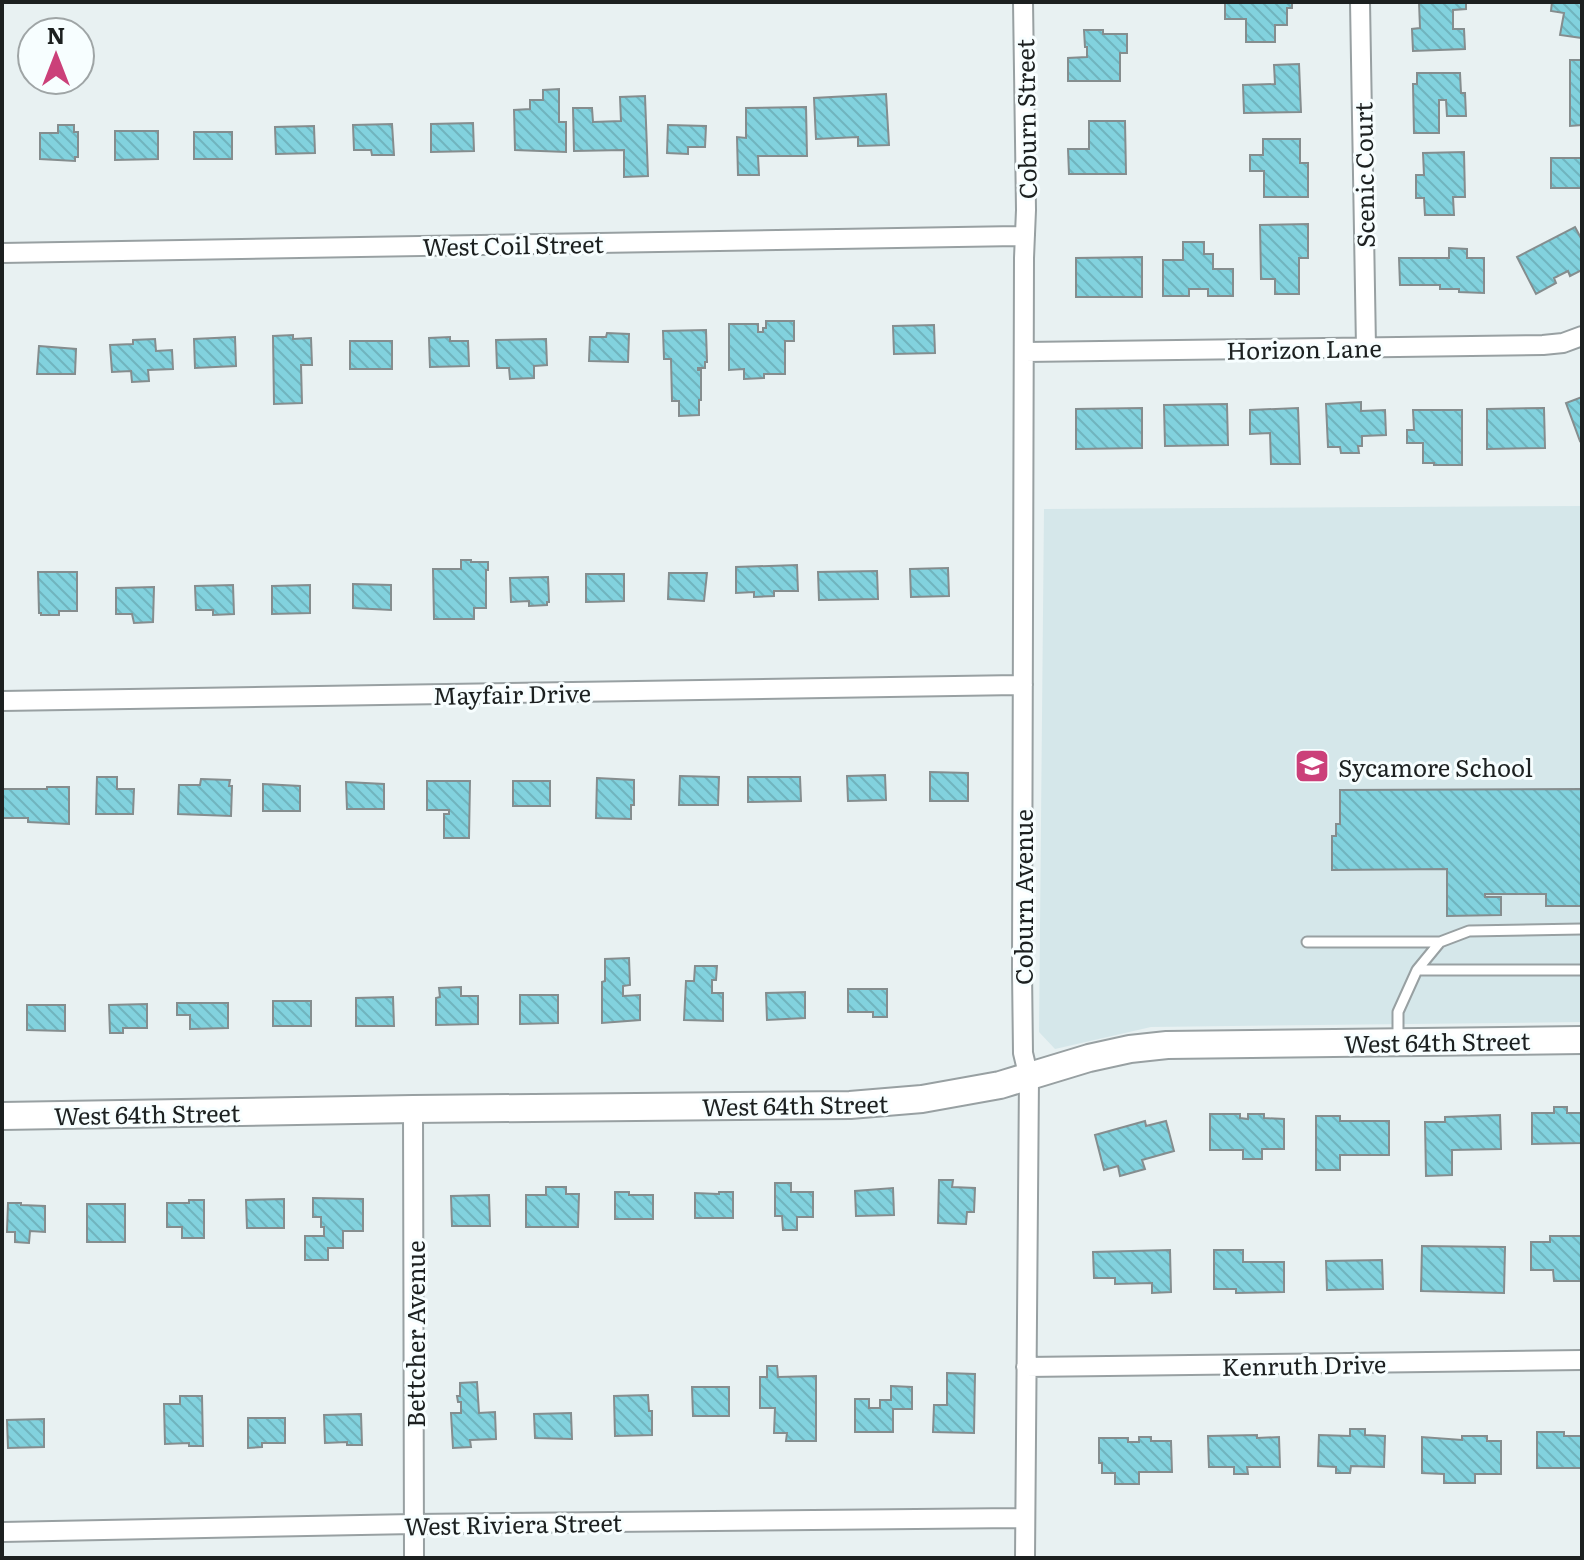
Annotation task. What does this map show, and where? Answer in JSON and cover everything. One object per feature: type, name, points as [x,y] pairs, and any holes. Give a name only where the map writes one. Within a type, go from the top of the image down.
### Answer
[{"type":"street","name":"Coburn Street","points":[[1023,2],[1025,236]]},
{"type":"street","name":"Scenic Court","points":[[1360,2],[1366,347]]},
{"type":"street","name":"West Coil Street","points":[[2,253],[1025,236]]},
{"type":"street","name":"Coburn Avenue","points":[[1025,236],[1023,1053],[1029,1078],[1025,1558]]},
{"type":"street","name":"Horizon Lane","points":[[1025,352],[1543,345],[1563,343],[1582,336]]},
{"type":"street","name":"Mayfair Drive","points":[[2,701],[1023,685]]},
{"type":"street","name":"West 64th Street","points":[[2,1116],[850,1105],[922,1099],[1000,1085],[1089,1058],[1167,1045],[1582,1040]]},
{"type":"street","name":"Bettcher Avenue","points":[[413,1109],[414,1558]]},
{"type":"street","name":"Kenruth Drive","points":[[1026,1367],[1582,1360]]},
{"type":"street","name":"West Riviera Street","points":[[2,1532],[1024,1518]]},
{"type":"lane","points":[[1307,942],[1440,942],[1469,931],[1582,929]]},
{"type":"lane","points":[[1398,1042],[1398,1012],[1417,970],[1440,942]]},
{"type":"lane","points":[[1417,970],[1582,970]]},
{"type":"shaded area","name":"Sycamore School","points":[[1582,506],[1582,1022],[1151,1027],[1055,1049],[1039,1032],[1044,509]]},
{"type":"building","points":[[1225,2],[1292,2],[1292,8],[1287,8],[1287,25],[1275,25],[1275,42],[1246,42],[1246,19],[1225,19]]},
{"type":"building","points":[[1419,2],[1466,2],[1466,9],[1453,10],[1453,29],[1464,29],[1465,49],[1413,51],[1412,29],[1420,28]]},
{"type":"building","points":[[1552,2],[1582,2],[1582,38],[1560,35],[1564,13],[1551,11]]},
{"type":"building","points":[[1084,30],[1127,34],[1127,53],[1120,53],[1120,81],[1068,81],[1068,58],[1087,57]]},
{"type":"building","points":[[1570,60],[1582,60],[1582,125],[1570,126]]},
{"type":"building","points":[[1299,64],[1301,112],[1244,113],[1243,85],[1275,84],[1274,65]]},
{"type":"building","points":[[1417,73],[1460,73],[1466,116],[1447,116],[1446,100],[1439,100],[1439,133],[1414,133],[1413,84],[1417,84]]},
{"type":"building","points":[[559,89],[559,122],[566,122],[566,152],[515,150],[514,110],[530,109],[530,100],[543,100],[543,90]]},
{"type":"building","points":[[886,94],[889,145],[858,146],[858,137],[816,139],[814,98]]},
{"type":"building","points":[[645,96],[648,176],[624,177],[624,150],[574,151],[573,108],[592,108],[593,122],[621,121],[620,97]]},
{"type":"building","points":[[806,107],[807,156],[758,156],[759,175],[738,175],[737,137],[746,138],[746,108]]},
{"type":"building","points":[[1089,121],[1125,121],[1126,174],[1069,174],[1068,149],[1089,149]]},
{"type":"building","points":[[473,123],[474,151],[431,152],[431,124]]},
{"type":"building","points":[[392,124],[394,155],[372,155],[371,150],[354,150],[353,125]]},
{"type":"building","points":[[58,125],[74,125],[74,132],[78,132],[78,157],[75,161],[40,159],[40,133],[58,133]]},
{"type":"building","points":[[668,125],[706,126],[705,147],[688,147],[688,154],[667,153]]},
{"type":"building","points":[[314,126],[315,153],[276,154],[275,127]]},
{"type":"building","points":[[115,131],[158,131],[158,159],[115,160]]},
{"type":"building","points":[[194,132],[232,132],[232,159],[194,159]]},
{"type":"building","points":[[1263,139],[1300,139],[1300,163],[1308,163],[1308,197],[1264,197],[1264,171],[1250,171],[1250,155],[1263,155]]},
{"type":"building","points":[[1464,152],[1465,197],[1453,197],[1454,215],[1425,215],[1424,198],[1416,198],[1416,175],[1424,175],[1423,153]]},
{"type":"building","points":[[1551,158],[1582,158],[1582,188],[1551,188]]},
{"type":"building","points":[[1308,224],[1308,258],[1299,258],[1299,294],[1275,294],[1275,279],[1261,279],[1260,225]]},
{"type":"building","points":[[1575,227],[1582,240],[1582,270],[1570,276],[1568,271],[1554,278],[1556,283],[1536,294],[1517,257]]},
{"type":"building","points":[[1183,242],[1204,242],[1204,254],[1213,254],[1213,269],[1233,269],[1233,296],[1208,296],[1208,289],[1189,289],[1189,296],[1163,296],[1163,260],[1183,260]]},
{"type":"building","points":[[1449,248],[1467,249],[1467,258],[1484,258],[1484,293],[1440,289],[1440,285],[1400,285],[1399,258],[1449,258]]},
{"type":"building","points":[[1142,257],[1142,297],[1076,297],[1076,258]]},
{"type":"building","points":[[766,321],[794,321],[794,341],[785,341],[785,374],[764,374],[764,378],[744,379],[744,369],[729,370],[729,324],[758,324],[758,332],[763,332]]},
{"type":"building","points":[[934,325],[935,353],[894,354],[893,326]]},
{"type":"building","points":[[706,330],[707,362],[705,368],[698,368],[701,370],[699,415],[679,416],[679,401],[672,401],[671,359],[664,359],[663,331]]},
{"type":"building","points":[[607,333],[629,334],[628,362],[589,361],[590,337],[606,337]]},
{"type":"building","points":[[293,335],[293,339],[311,338],[312,365],[301,365],[302,403],[274,404],[273,336]]},
{"type":"building","points":[[235,337],[236,366],[195,368],[194,339]]},
{"type":"building","points":[[450,337],[450,341],[468,341],[469,366],[430,367],[429,338]]},
{"type":"building","points":[[155,339],[156,351],[172,350],[173,369],[148,370],[149,381],[132,382],[131,371],[112,372],[110,345]]},
{"type":"building","points":[[546,339],[547,365],[534,366],[534,378],[510,379],[509,368],[497,368],[496,340]]},
{"type":"building","points":[[350,341],[392,341],[392,369],[350,369]]},
{"type":"building","points":[[39,346],[76,349],[75,374],[37,374]]},
{"type":"building","points":[[1582,397],[1582,440],[1580,441],[1566,403]]},
{"type":"building","points":[[1361,402],[1361,411],[1385,410],[1386,435],[1362,436],[1359,453],[1341,453],[1340,447],[1328,447],[1326,404]]},
{"type":"building","points":[[1227,404],[1228,445],[1165,446],[1164,405]]},
{"type":"building","points":[[1142,408],[1142,448],[1076,449],[1076,409]]},
{"type":"building","points":[[1298,408],[1300,464],[1271,464],[1270,433],[1250,434],[1250,410]]},
{"type":"building","points":[[1544,408],[1545,448],[1487,449],[1487,409]]},
{"type":"building","points":[[1413,410],[1462,410],[1462,465],[1423,463],[1423,443],[1407,443],[1407,430],[1414,430]]},
{"type":"building","points":[[461,560],[488,562],[486,608],[474,608],[474,619],[434,619],[433,569],[461,569]]},
{"type":"building","points":[[797,565],[798,591],[774,591],[774,596],[754,597],[754,592],[736,593],[736,567]]},
{"type":"building","points":[[948,568],[949,596],[911,597],[910,569]]},
{"type":"building","points":[[877,571],[878,599],[819,600],[818,572]]},
{"type":"building","points":[[38,572],[77,572],[77,611],[59,611],[59,615],[39,613]]},
{"type":"building","points":[[669,573],[707,573],[704,601],[668,599]]},
{"type":"building","points":[[586,574],[624,574],[624,601],[586,602]]},
{"type":"building","points":[[548,577],[547,605],[529,606],[529,601],[511,602],[510,578]]},
{"type":"building","points":[[353,584],[391,585],[391,610],[353,608]]},
{"type":"building","points":[[233,585],[234,614],[213,615],[213,610],[196,610],[195,586]]},
{"type":"building","points":[[310,585],[310,613],[272,614],[272,586]]},
{"type":"building","points":[[154,587],[153,622],[134,623],[132,614],[116,614],[116,588]]},
{"type":"building","points":[[930,772],[968,773],[968,801],[930,801]]},
{"type":"building","points":[[885,775],[886,800],[848,801],[847,776]]},
{"type":"building","points":[[680,776],[719,777],[718,805],[679,805]]},
{"type":"building","points":[[97,777],[117,777],[117,789],[134,789],[133,814],[96,814]]},
{"type":"building","points":[[748,777],[800,777],[801,801],[748,802]]},
{"type":"building","points":[[597,778],[634,780],[631,819],[596,818]]},
{"type":"building","points":[[201,779],[230,780],[231,816],[178,814],[179,785],[200,785]]},
{"type":"building","points":[[427,781],[470,781],[469,838],[444,838],[444,814],[449,814],[449,810],[427,810]]},
{"type":"building","points":[[513,781],[550,781],[550,806],[513,806]]},
{"type":"building","points":[[346,782],[384,784],[384,809],[347,809]]},
{"type":"building","points":[[263,784],[300,786],[300,811],[263,811]]},
{"type":"building","points":[[69,787],[69,824],[2,818],[2,789]]},
{"type":"building","points":[[1582,789],[1582,906],[1546,906],[1546,894],[1485,894],[1485,897],[1501,897],[1501,915],[1447,916],[1447,869],[1332,870],[1332,836],[1336,836],[1336,824],[1340,824],[1340,790]]},
{"type":"building","points":[[629,958],[630,985],[623,986],[623,996],[640,995],[640,1020],[602,1023],[605,959]]},
{"type":"building","points":[[695,966],[717,966],[712,993],[723,993],[723,1021],[684,1020],[686,981],[694,981]]},
{"type":"building","points":[[461,987],[461,996],[478,996],[478,1024],[436,1025],[439,988]]},
{"type":"building","points":[[848,989],[887,989],[887,1017],[873,1017],[873,1012],[848,1012]]},
{"type":"building","points":[[805,992],[805,1018],[767,1020],[766,993]]},
{"type":"building","points":[[520,995],[558,995],[558,1023],[520,1024]]},
{"type":"building","points":[[393,997],[394,1026],[356,1026],[356,998]]},
{"type":"building","points":[[273,1001],[311,1001],[311,1026],[273,1026]]},
{"type":"building","points":[[177,1003],[228,1003],[228,1028],[190,1029],[190,1015],[177,1015]]},
{"type":"building","points":[[147,1004],[147,1028],[123,1028],[123,1033],[110,1033],[109,1005]]},
{"type":"building","points":[[27,1005],[65,1005],[65,1031],[27,1030]]},
{"type":"building","points":[[1554,1107],[1567,1107],[1567,1113],[1582,1115],[1582,1143],[1532,1144],[1532,1113],[1554,1113]]},
{"type":"building","points":[[1210,1114],[1240,1114],[1240,1118],[1248,1119],[1248,1114],[1264,1114],[1264,1118],[1284,1119],[1284,1149],[1262,1149],[1262,1159],[1243,1159],[1243,1150],[1210,1150]]},
{"type":"building","points":[[1500,1115],[1501,1149],[1452,1150],[1452,1175],[1426,1176],[1425,1122],[1445,1122],[1445,1117]]},
{"type":"building","points":[[1316,1116],[1340,1116],[1340,1121],[1389,1121],[1389,1155],[1340,1155],[1340,1170],[1316,1170]]},
{"type":"building","points":[[1145,1121],[1146,1126],[1166,1121],[1174,1151],[1142,1160],[1145,1169],[1120,1176],[1118,1166],[1104,1170],[1095,1135]]},
{"type":"building","points":[[939,1180],[953,1180],[952,1187],[975,1188],[974,1212],[967,1212],[966,1224],[938,1223]]},
{"type":"building","points":[[775,1183],[791,1183],[791,1192],[813,1192],[813,1217],[797,1217],[797,1230],[783,1230],[782,1216],[775,1216]]},
{"type":"building","points":[[546,1187],[566,1187],[566,1194],[579,1194],[578,1227],[526,1227],[526,1195],[546,1195]]},
{"type":"building","points":[[893,1188],[894,1215],[856,1216],[855,1191]]},
{"type":"building","points":[[615,1192],[653,1195],[653,1219],[615,1219]]},
{"type":"building","points":[[733,1192],[733,1218],[695,1218],[695,1193]]},
{"type":"building","points":[[489,1195],[490,1226],[452,1226],[451,1196]]},
{"type":"building","points":[[313,1198],[363,1199],[363,1231],[343,1231],[343,1248],[328,1248],[328,1260],[305,1260],[305,1236],[324,1236],[321,1217],[313,1217]]},
{"type":"building","points":[[284,1199],[284,1228],[247,1228],[246,1200]]},
{"type":"building","points":[[189,1200],[204,1200],[204,1238],[182,1238],[182,1227],[167,1227],[167,1203],[189,1203]]},
{"type":"building","points":[[8,1203],[45,1206],[45,1232],[30,1231],[29,1243],[15,1242],[15,1232],[7,1232]]},
{"type":"building","points":[[87,1204],[125,1204],[125,1242],[87,1242]]},
{"type":"building","points":[[1550,1236],[1581,1236],[1582,1281],[1554,1281],[1553,1270],[1531,1270],[1531,1242],[1550,1242]]},
{"type":"building","points":[[1422,1246],[1505,1247],[1504,1293],[1421,1291]]},
{"type":"building","points":[[1170,1250],[1171,1292],[1152,1293],[1152,1283],[1115,1284],[1115,1278],[1094,1278],[1093,1252]]},
{"type":"building","points":[[1214,1250],[1243,1250],[1243,1262],[1284,1262],[1284,1292],[1236,1293],[1236,1289],[1214,1289]]},
{"type":"building","points":[[1382,1260],[1383,1289],[1327,1290],[1326,1261]]},
{"type":"building","points":[[767,1366],[777,1366],[778,1377],[816,1376],[816,1441],[786,1441],[787,1433],[774,1433],[775,1408],[760,1408],[760,1377],[767,1377]]},
{"type":"building","points":[[947,1373],[975,1374],[974,1433],[933,1432],[934,1405],[947,1405]]},
{"type":"building","points":[[477,1382],[479,1413],[495,1412],[496,1439],[470,1440],[471,1447],[453,1448],[451,1413],[461,1413],[461,1402],[458,1402],[457,1396],[460,1396],[460,1383]]},
{"type":"building","points":[[891,1386],[912,1387],[912,1409],[893,1409],[893,1432],[855,1432],[855,1399],[869,1399],[869,1408],[880,1408],[880,1400],[891,1400]]},
{"type":"building","points":[[692,1387],[729,1387],[729,1416],[693,1416]]},
{"type":"building","points":[[648,1395],[652,1435],[615,1436],[614,1396]]},
{"type":"building","points":[[180,1396],[202,1396],[203,1446],[165,1444],[164,1404],[180,1404]]},
{"type":"building","points":[[571,1413],[572,1439],[535,1438],[534,1414]]},
{"type":"building","points":[[361,1414],[362,1445],[325,1443],[324,1415]]},
{"type":"building","points":[[248,1418],[285,1418],[285,1443],[262,1443],[262,1447],[248,1448]]},
{"type":"building","points":[[44,1419],[44,1447],[8,1448],[7,1420]]},
{"type":"building","points":[[1350,1429],[1365,1429],[1365,1435],[1385,1436],[1384,1467],[1351,1466],[1350,1473],[1336,1473],[1336,1467],[1318,1466],[1319,1435],[1350,1436]]},
{"type":"building","points":[[1537,1432],[1582,1436],[1582,1468],[1537,1468]]},
{"type":"building","points":[[1257,1435],[1257,1438],[1279,1437],[1280,1467],[1247,1467],[1248,1474],[1234,1474],[1234,1467],[1209,1467],[1208,1436]]},
{"type":"building","points":[[1462,1436],[1487,1436],[1487,1441],[1501,1441],[1501,1474],[1475,1474],[1475,1483],[1444,1483],[1444,1474],[1422,1473],[1422,1437],[1462,1440]]},
{"type":"building","points":[[1139,1437],[1151,1437],[1151,1441],[1171,1441],[1172,1472],[1139,1472],[1139,1484],[1115,1484],[1115,1473],[1102,1473],[1099,1438],[1128,1438],[1128,1442],[1139,1442]]},
{"type":"place","name":"Sycamore School","points":[[1312,766]]}]
